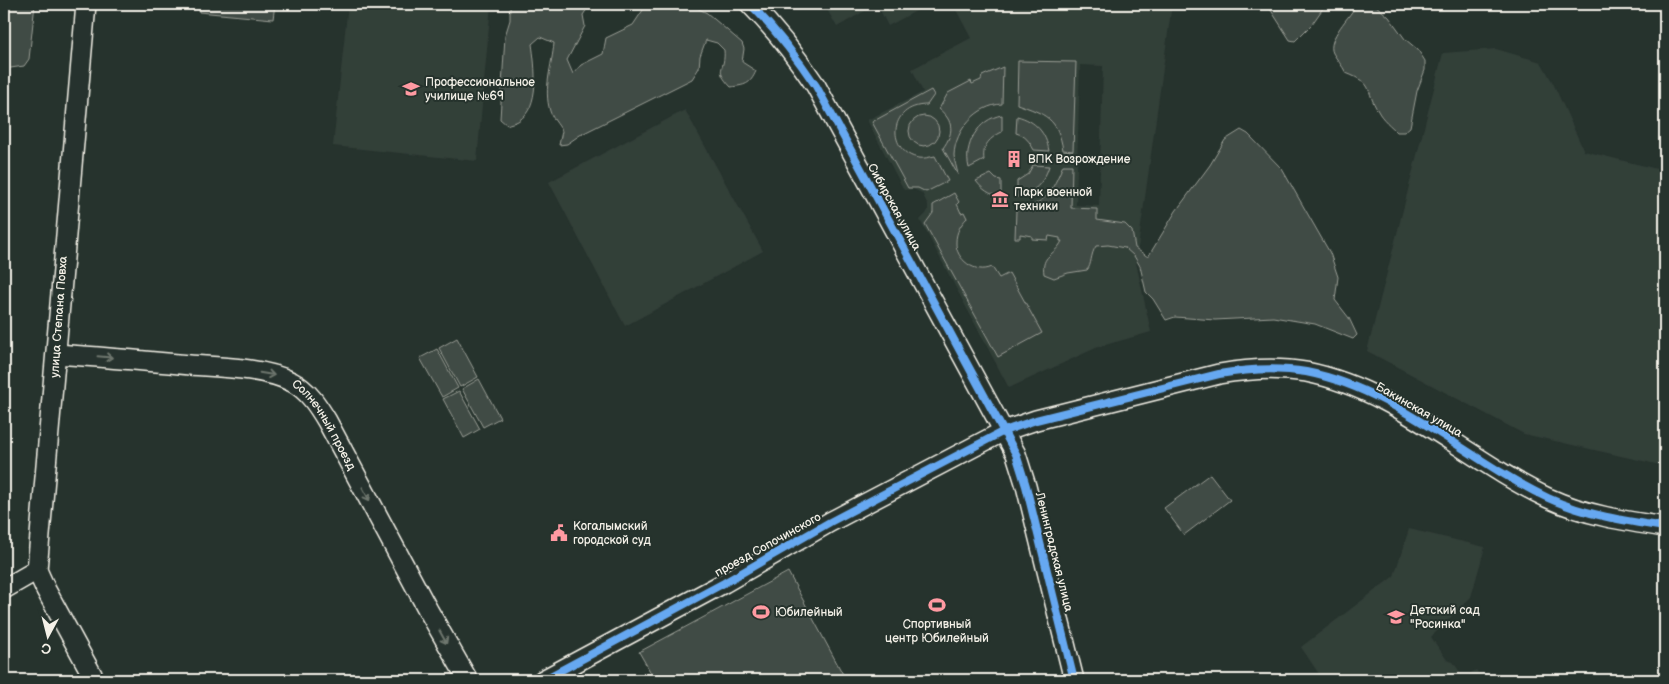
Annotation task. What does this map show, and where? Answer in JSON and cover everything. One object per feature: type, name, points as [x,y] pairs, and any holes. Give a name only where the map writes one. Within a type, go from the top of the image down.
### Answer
[{"type":"street","name":"улица Степана Повха","points":[[81,4],[83,26]]},
{"type":"street","name":"улица Степана Повха","points":[[37,570],[86,4]]},
{"type":"street","name":"Сибирская улица","points":[[750,4],[775,30],[816,86],[1004,432]]},
{"type":"street","name":"Солнечный проезд","points":[[56,354],[270,374],[284,378],[300,387],[318,407],[327,421],[428,610],[468,680]]},
{"type":"street","name":"Бакинская улица","points":[[1004,432],[1036,420],[1219,374],[1265,369],[1305,372],[1348,384],[1382,400],[1523,484],[1563,505],[1596,515],[1665,527]]},
{"type":"street","name":"проезд Сопочинского","points":[[544,680],[724,583],[830,522],[1004,432]]},
{"type":"street","name":"Ленинградская улица","points":[[1004,432],[1016,454],[1026,486],[1074,680]]},
{"type":"street","points":[[4,589],[37,570],[94,680]]},
{"type":"shaded area","points":[[4,4],[35,4],[29,59],[24,66],[4,69]]},
{"type":"shaded area","points":[[200,4],[275,4],[273,19],[199,12]]},
{"type":"shaded area","name":"Профессиональное училище №69","points":[[348,4],[491,4],[477,161],[333,146]]},
{"type":"shaded area","points":[[510,4],[597,4],[587,9],[583,15],[585,26],[567,60],[573,74],[581,65],[603,54],[606,38],[633,25],[647,4],[695,7],[707,13],[742,43],[744,49],[742,62],[756,71],[752,79],[746,84],[731,87],[721,72],[724,50],[717,43],[706,40],[700,56],[699,68],[692,79],[580,135],[567,144],[559,145],[562,131],[551,114],[547,94],[554,43],[540,37],[532,44],[535,86],[530,106],[525,115],[518,121],[507,125],[500,119],[505,36],[510,20]]},
{"type":"shaded area","points":[[824,4],[877,4],[837,27]]},
{"type":"shaded area","points":[[877,4],[929,4],[888,26]]},
{"type":"shaded area","name":"Парк военной техники","points":[[953,4],[1172,4],[1136,262],[1151,332],[1098,347],[1009,388],[920,220],[928,210],[928,205],[922,193],[913,189],[904,190],[867,120],[923,92],[912,69],[971,38]],"holes":[[[1080,65],[1103,66],[1099,206],[1076,205]]]},
{"type":"shaded area","points":[[1267,4],[1326,4],[1312,24],[1295,41],[1290,40]]},
{"type":"shaded area","points":[[1357,4],[1374,4],[1389,17],[1405,39],[1418,50],[1425,61],[1425,70],[1417,91],[1410,127],[1404,132],[1397,132],[1384,120],[1366,84],[1346,73],[1333,53],[1333,41]]},
{"type":"shaded area","points":[[1496,49],[1541,62],[1553,83],[1584,151],[1665,171],[1665,466],[1524,434],[1367,351],[1443,53]]},
{"type":"shaded area","points":[[1018,61],[1076,62],[1073,151],[1063,150],[1058,131],[1049,119],[1017,104]]},
{"type":"shaded area","points":[[1003,67],[1002,104],[993,105],[976,114],[969,120],[958,137],[954,160],[958,175],[943,148],[947,143],[951,127],[948,118],[939,109],[948,93],[971,81],[972,84],[981,80],[982,76]]},
{"type":"shaded area","points":[[931,90],[934,95],[927,105],[914,107],[904,113],[898,120],[896,130],[901,148],[919,158],[935,156],[948,181],[926,192],[918,188],[908,188],[872,122]]},
{"type":"shaded area","points":[[685,110],[763,251],[625,326],[549,182]]},
{"type":"shaded area","points":[[1002,115],[1002,132],[994,137],[986,146],[984,160],[969,168],[968,151],[974,134],[979,127],[993,117]]},
{"type":"shaded area","points":[[924,116],[930,117],[938,125],[938,137],[930,145],[924,146],[918,145],[910,137],[909,131],[910,125],[918,117]]},
{"type":"shaded area","points":[[1017,116],[1030,121],[1043,133],[1049,151],[1034,150],[1027,139],[1016,133]]},
{"type":"shaded area","points":[[1241,130],[1248,134],[1282,169],[1330,253],[1338,277],[1335,300],[1349,318],[1357,335],[1353,339],[1315,324],[1273,317],[1215,320],[1175,317],[1166,320],[1153,299],[1146,292],[1140,266],[1134,256],[1125,248],[1108,245],[1096,246],[1087,270],[1068,273],[1054,278],[1044,274],[1044,263],[1059,246],[1062,241],[1060,241],[1060,238],[1049,236],[1048,240],[1032,239],[1032,236],[1020,234],[1020,238],[1015,238],[1016,210],[1041,200],[1051,190],[1063,165],[1072,165],[1071,208],[1097,209],[1097,220],[1125,224],[1132,231],[1135,248],[1148,257],[1176,211],[1210,165],[1225,140]]},
{"type":"shaded area","points":[[1033,165],[1049,166],[1038,186],[1028,193],[1017,197],[1017,181],[1028,174]]},
{"type":"shaded area","points":[[991,174],[996,179],[1001,180],[1001,197],[987,191],[976,181]]},
{"type":"shaded area","points":[[954,193],[959,202],[957,204],[961,213],[964,212],[967,218],[957,235],[956,242],[959,254],[973,267],[986,269],[992,267],[999,278],[1009,273],[1042,333],[998,357],[925,224],[933,213],[933,205]]},
{"type":"shaded area","points":[[457,338],[478,377],[460,387],[439,348]]},
{"type":"shaded area","points":[[437,349],[458,388],[442,397],[420,358]]},
{"type":"shaded area","points":[[479,379],[500,418],[483,427],[462,389]]},
{"type":"shaded area","points":[[459,391],[480,429],[464,438],[443,399]]},
{"type":"shaded area","points":[[1210,474],[1230,500],[1184,535],[1164,508]]},
{"type":"shaded area","name":"Детский сад \"Росинка\"","points":[[1409,529],[1485,547],[1471,597],[1431,637],[1447,660],[1453,662],[1464,678],[1476,670],[1483,680],[1323,680],[1301,647],[1394,576]]},
{"type":"shaded area","name":"Юбилейный","points":[[788,572],[846,680],[655,680],[639,652]]},
{"type":"cycle path","points":[[750,4],[785,43],[816,86],[1016,454],[1026,486],[1074,680]]},
{"type":"cycle path","points":[[543,680],[724,583],[830,522],[1004,431],[1036,420],[1230,372],[1262,369],[1284,370],[1306,372],[1339,381],[1400,409],[1489,465],[1548,498],[1591,513],[1665,527]]},
{"type":"place","name":"Профессиональное училище №69","points":[[411,89]]},
{"type":"place","name":"ВПК Возрождение","points":[[1014,159]]},
{"type":"place","name":"Парк военной техники","points":[[1000,199]]},
{"type":"place","name":"Когалымский городской суд","points":[[559,533]]},
{"type":"place","name":"Спортивный центр Юбилейный","points":[[937,605]]},
{"type":"place","name":"Юбилейный","points":[[761,612]]},
{"type":"place","name":"Детский сад \"Росинка\"","points":[[1396,617]]}]
